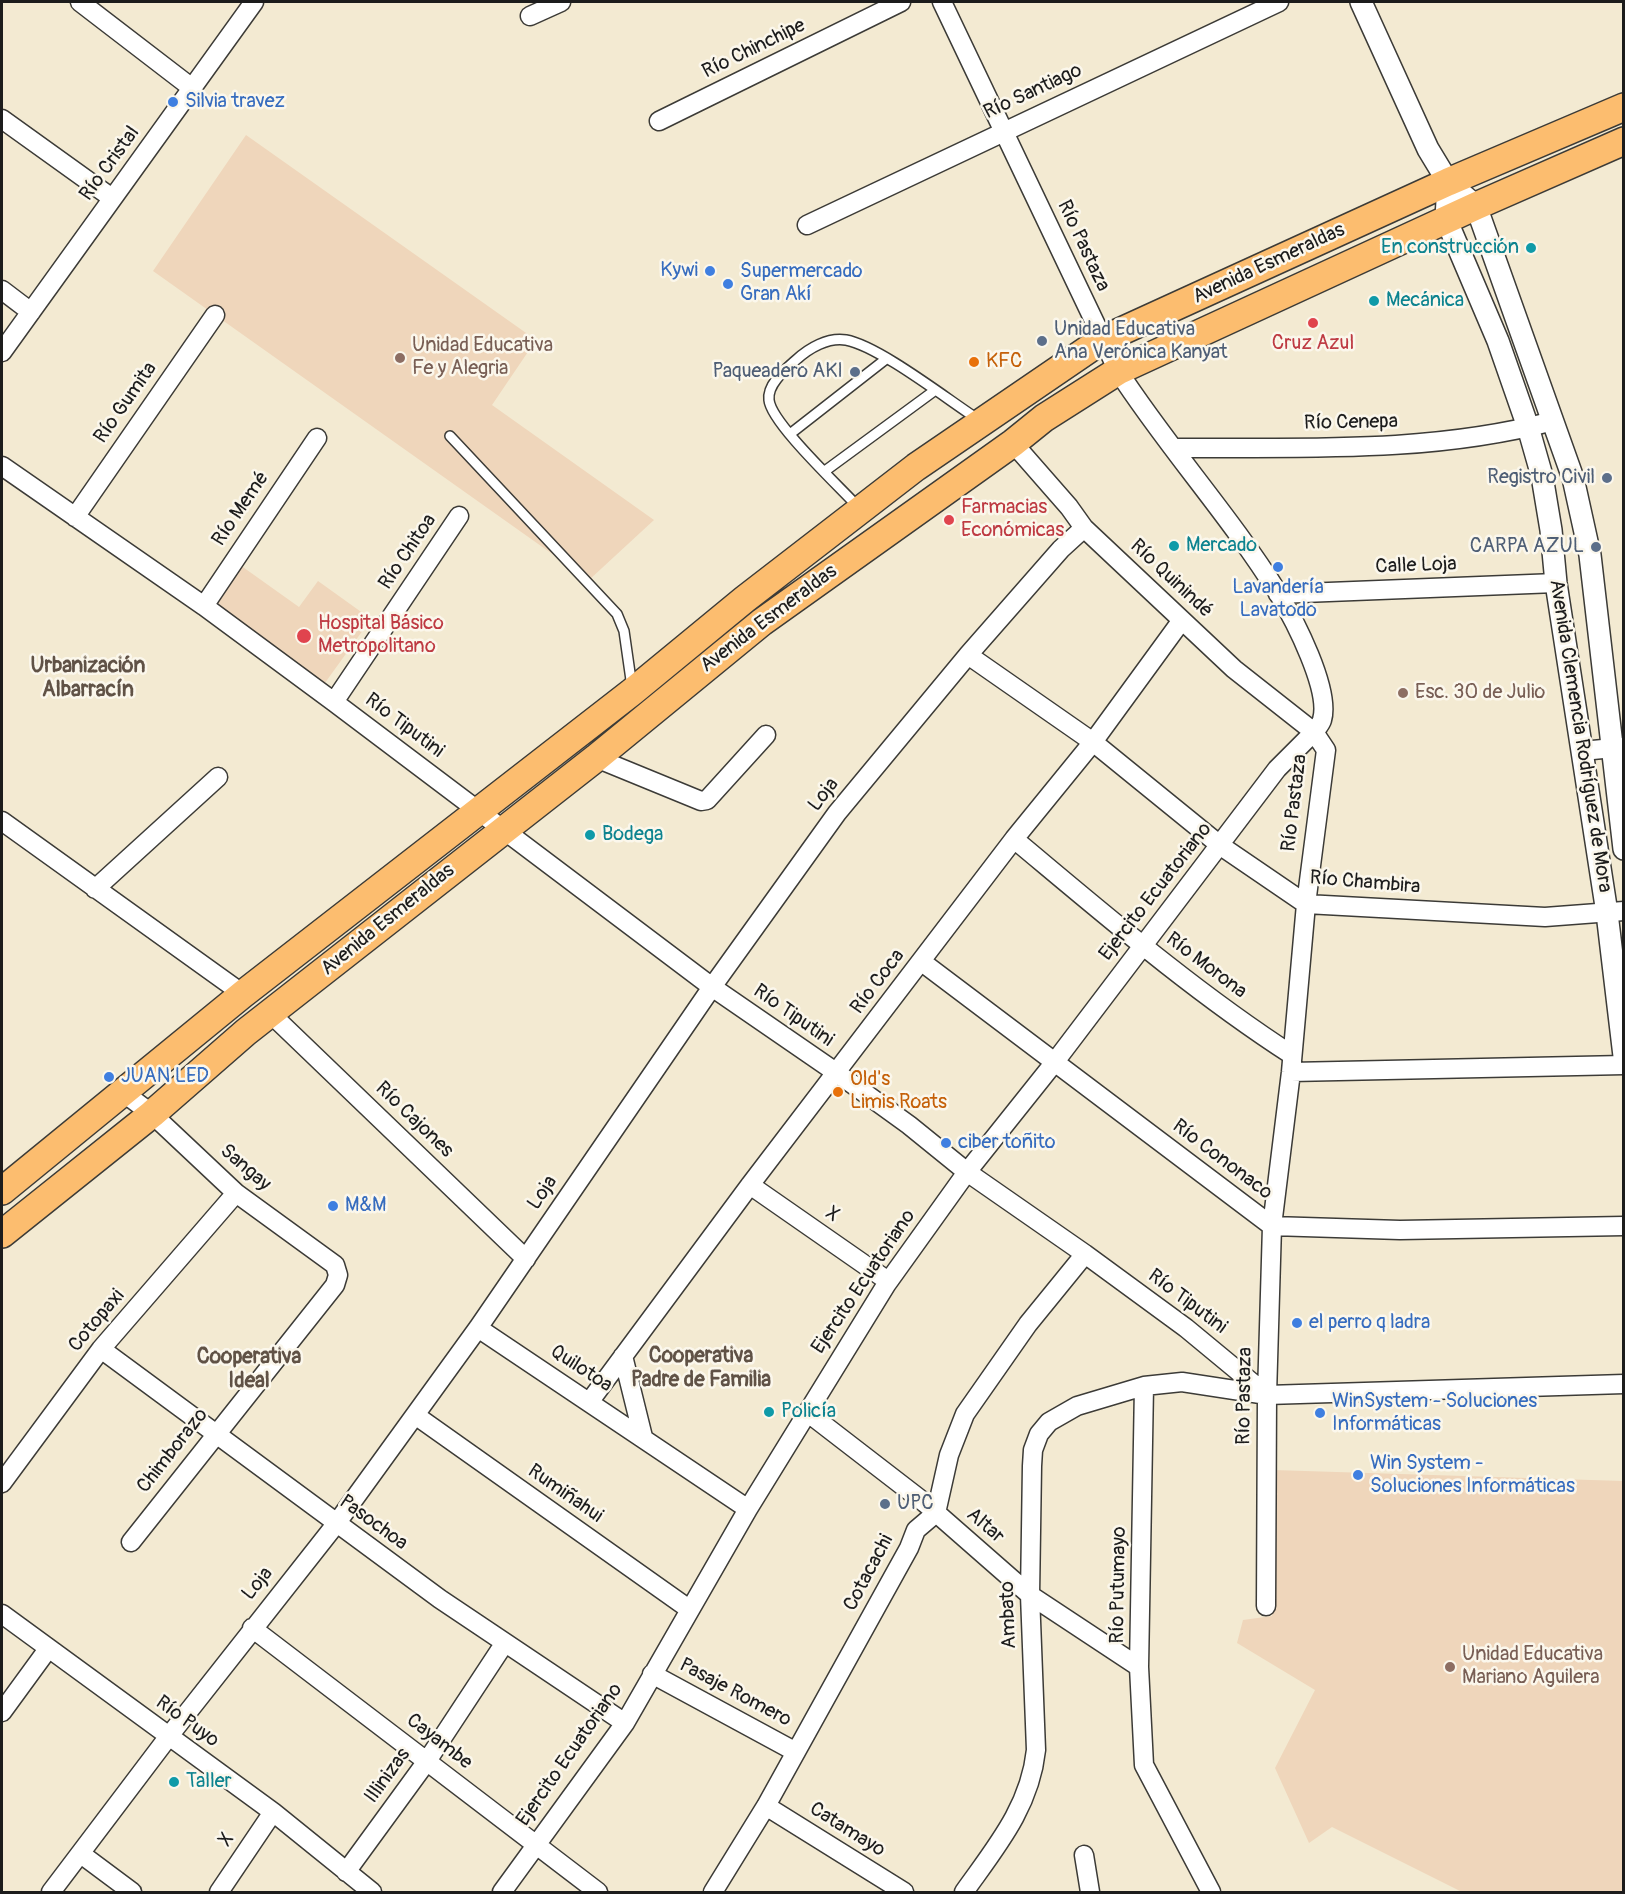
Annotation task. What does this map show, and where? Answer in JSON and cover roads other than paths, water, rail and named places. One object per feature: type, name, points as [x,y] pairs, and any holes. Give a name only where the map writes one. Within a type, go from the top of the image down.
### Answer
[{"type":"main road","name":"Avenida Esmeraldas","points":[[2,1191],[243,994],[480,812],[745,599],[916,467],[1102,340],[1448,182],[1623,107]]},
{"type":"main road","name":"Avenida Esmeraldas","points":[[2,1234],[408,903],[596,758],[762,622],[1013,443],[1044,418],[1118,371],[1446,219],[1623,141]]},
{"type":"main road","points":[[745,599],[762,622]]},
{"type":"street","points":[[80,2],[192,88]]},
{"type":"street","name":"Río Cristal","points":[[2,352],[254,2]]},
{"type":"street","points":[[530,16],[561,2]]},
{"type":"street","name":"Río Chinchipe","points":[[659,121],[901,2]]},
{"type":"street","name":"Río Pastaza","points":[[942,2],[1118,371],[1144,412],[1173,448],[1278,594],[1312,664],[1322,696],[1322,720],[1314,732],[1326,750],[1306,904],[1272,1226],[1267,1395],[1266,1606]]},
{"type":"street","name":"Río Santiago","points":[[807,225],[1279,2]]},
{"type":"street","name":"Avenida Clemencia Rodríguez de Mora","points":[[1361,2],[1428,149],[1448,182],[1476,206],[1573,478],[1590,555],[1618,748],[1623,849]]},
{"type":"street","points":[[2,119],[112,198]]},
{"type":"street","name":"Avenida Clemencia Rodríguez de Mora","points":[[1448,182],[1446,219],[1498,342],[1528,427],[1542,476],[1582,751],[1615,912],[1623,1056]]},
{"type":"street","points":[[2,290],[31,312]]},
{"type":"street","name":"Río Gumita","points":[[75,517],[214,315]]},
{"type":"street","name":"Río Cenepa","points":[[1173,448],[1391,446],[1459,440],[1553,421]]},
{"type":"street","name":"Río Memé","points":[[204,606],[317,438]]},
{"type":"street","name":"Río Quinindé","points":[[1013,443],[1069,507],[1083,528],[1234,669],[1314,732]]},
{"type":"street","name":"Río Tiputini","points":[[2,466],[204,606],[711,987],[837,1073],[967,1172],[1186,1328],[1267,1395]]},
{"type":"street","name":"Río Chitoa","points":[[334,702],[459,516]]},
{"type":"street","points":[[1551,530],[1583,525]]},
{"type":"street","name":"Loja","points":[[51,1893],[252,1628],[336,1524],[478,1328],[711,987],[837,813],[968,655],[1061,549],[1083,528]]},
{"type":"street","name":"Calle Loja","points":[[1278,594],[1556,583]]},
{"type":"street","name":"Río Coca","points":[[590,1401],[750,1185],[1014,839],[1093,742],[1182,620]]},
{"type":"street","name":"Río Chambira","points":[[968,655],[1093,742],[1221,846],[1306,904],[1545,917],[1615,912]]},
{"type":"street","name":"Ejercito Ecuatoriano","points":[[502,1893],[535,1844],[625,1723],[748,1509],[888,1281],[967,1172],[1221,846],[1277,769],[1314,732]]},
{"type":"street","points":[[596,758],[701,801],[707,800],[766,735]]},
{"type":"street","points":[[1582,751],[1618,748]]},
{"type":"street","points":[[95,889],[218,777]]},
{"type":"street","points":[[2,820],[243,994]]},
{"type":"street","name":"Río Morona","points":[[1014,839],[1142,946],[1252,1029],[1291,1063]]},
{"type":"street","name":"Río Cononaco","points":[[922,962],[1272,1226],[1400,1230],[1623,1226]]},
{"type":"street","name":"Río Cajones","points":[[271,1014],[526,1258]]},
{"type":"street","points":[[1291,1063],[1623,1065]]},
{"type":"street","name":"Sangay","points":[[124,1093],[152,1114],[236,1193],[335,1265],[338,1275]]},
{"type":"street","name":"X","points":[[750,1185],[888,1281]]},
{"type":"street","name":"Cotopaxi","points":[[2,1483],[101,1349],[236,1193]]},
{"type":"street","points":[[936,1513],[949,1455],[965,1414],[1028,1324],[1085,1254]]},
{"type":"street","name":"Chimborazo","points":[[131,1542],[335,1285],[338,1275]]},
{"type":"street","name":"Quilotoa","points":[[478,1328],[748,1509]]},
{"type":"street","name":"Pasochoa","points":[[101,1349],[217,1432],[336,1524],[504,1644],[625,1723]]},
{"type":"street","points":[[622,1356],[643,1437]]},
{"type":"street","points":[[1144,1386],[1182,1382],[1267,1395],[1623,1384]]},
{"type":"street","name":"Ambato","points":[[964,1893],[1012,1825],[1026,1797],[1034,1773],[1036,1750],[1030,1595],[1033,1450],[1039,1434],[1049,1422],[1077,1406],[1144,1386]]},
{"type":"street","name":"Río Putumayo","points":[[1144,1386],[1139,1667],[1144,1765],[1211,1893]]},
{"type":"street","name":"Altar","points":[[807,1412],[936,1513],[1030,1595],[1139,1667]]},
{"type":"street","name":"Rumiñahui","points":[[415,1415],[689,1609]]},
{"type":"street","name":"Cotacachi","points":[[713,1893],[766,1806],[909,1548],[916,1530],[936,1513]]},
{"type":"street","name":"Río Puyo","points":[[2,1614],[273,1812],[372,1893]]},
{"type":"street","name":"Cayambe","points":[[252,1628],[598,1893]]},
{"type":"street","name":"Illinizas","points":[[346,1872],[427,1761],[504,1644]]},
{"type":"street","points":[[2,1712],[48,1649]]},
{"type":"street","name":"Pasaje Romero","points":[[652,1674],[796,1752]]},
{"type":"street","name":"Catamayo","points":[[766,1806],[904,1893]]},
{"type":"street","name":"X","points":[[219,1893],[273,1812]]},
{"type":"street","points":[[81,1854],[132,1893]]},
{"type":"street","points":[[1084,1855],[1090,1893]]},
{"type":"lane","points":[[861,510],[790,435],[772,411],[768,399],[780,375],[800,357],[818,345],[844,340],[886,359],[982,422]]},
{"type":"lane","points":[[790,435],[886,359]]},
{"type":"lane","points":[[825,471],[934,391]]},
{"type":"lane","points":[[450,436],[617,614],[624,631],[632,692]]},
{"type":"place","name":"Silvia travez","points":[[173,102]]},
{"type":"place","name":"En construcción","points":[[1531,248]]},
{"type":"place","name":"Kywi","points":[[710,271]]},
{"type":"place","name":"Supermercado Gran Akí","points":[[728,284]]},
{"type":"place","name":"Mecánica","points":[[1374,301]]},
{"type":"place","name":"Cruz Azul","points":[[1313,323]]},
{"type":"place","name":"Unidad Educativa Ana Verónica Kanyat","points":[[1042,341]]},
{"type":"place","name":"Unidad Educativa Fe y Alegria","points":[[400,358]]},
{"type":"place","name":"KFC","points":[[974,362]]},
{"type":"place","name":"Paqueadero AKI","points":[[855,372]]},
{"type":"place","name":"Registro Civil","points":[[1607,478]]},
{"type":"place","name":"Farmacias Económicas","points":[[949,520]]},
{"type":"place","name":"Mercado","points":[[1174,546]]},
{"type":"place","name":"CARPA AZUL","points":[[1596,547]]},
{"type":"place","name":"Lavandería Lavatodo","points":[[1278,567]]},
{"type":"place","name":"Hospital Básico Metropolitano","points":[[304,636]]},
{"type":"place","name":"Esc. 30 de Julio","points":[[1403,693]]},
{"type":"place","name":"Bodega","points":[[590,835]]},
{"type":"place","name":"JUAN LED","points":[[109,1077]]},
{"type":"place","name":"Old's Limis Roats","points":[[838,1092]]},
{"type":"place","name":"ciber toñito","points":[[946,1143]]},
{"type":"place","name":"M&M","points":[[333,1206]]},
{"type":"place","name":"el perro q ladra","points":[[1297,1323]]},
{"type":"place","name":"Policía","points":[[769,1412]]},
{"type":"place","name":"WinSystem - Soluciones Informáticas","points":[[1320,1413]]},
{"type":"place","name":"Win System - Soluciones Informáticas","points":[[1358,1475]]},
{"type":"place","name":"UPC","points":[[885,1504]]},
{"type":"place","name":"Unidad Educativa Mariano Aguilera","points":[[1450,1667]]},
{"type":"place","name":"Taller","points":[[174,1782]]},
{"type":"district","name":"Urbanización Albarracín","points":[[88,679]]},
{"type":"district","name":"Cooperativa Padre de Familia","points":[[701,1369]]},
{"type":"district","name":"Cooperativa Ideal","points":[[249,1370]]}]
